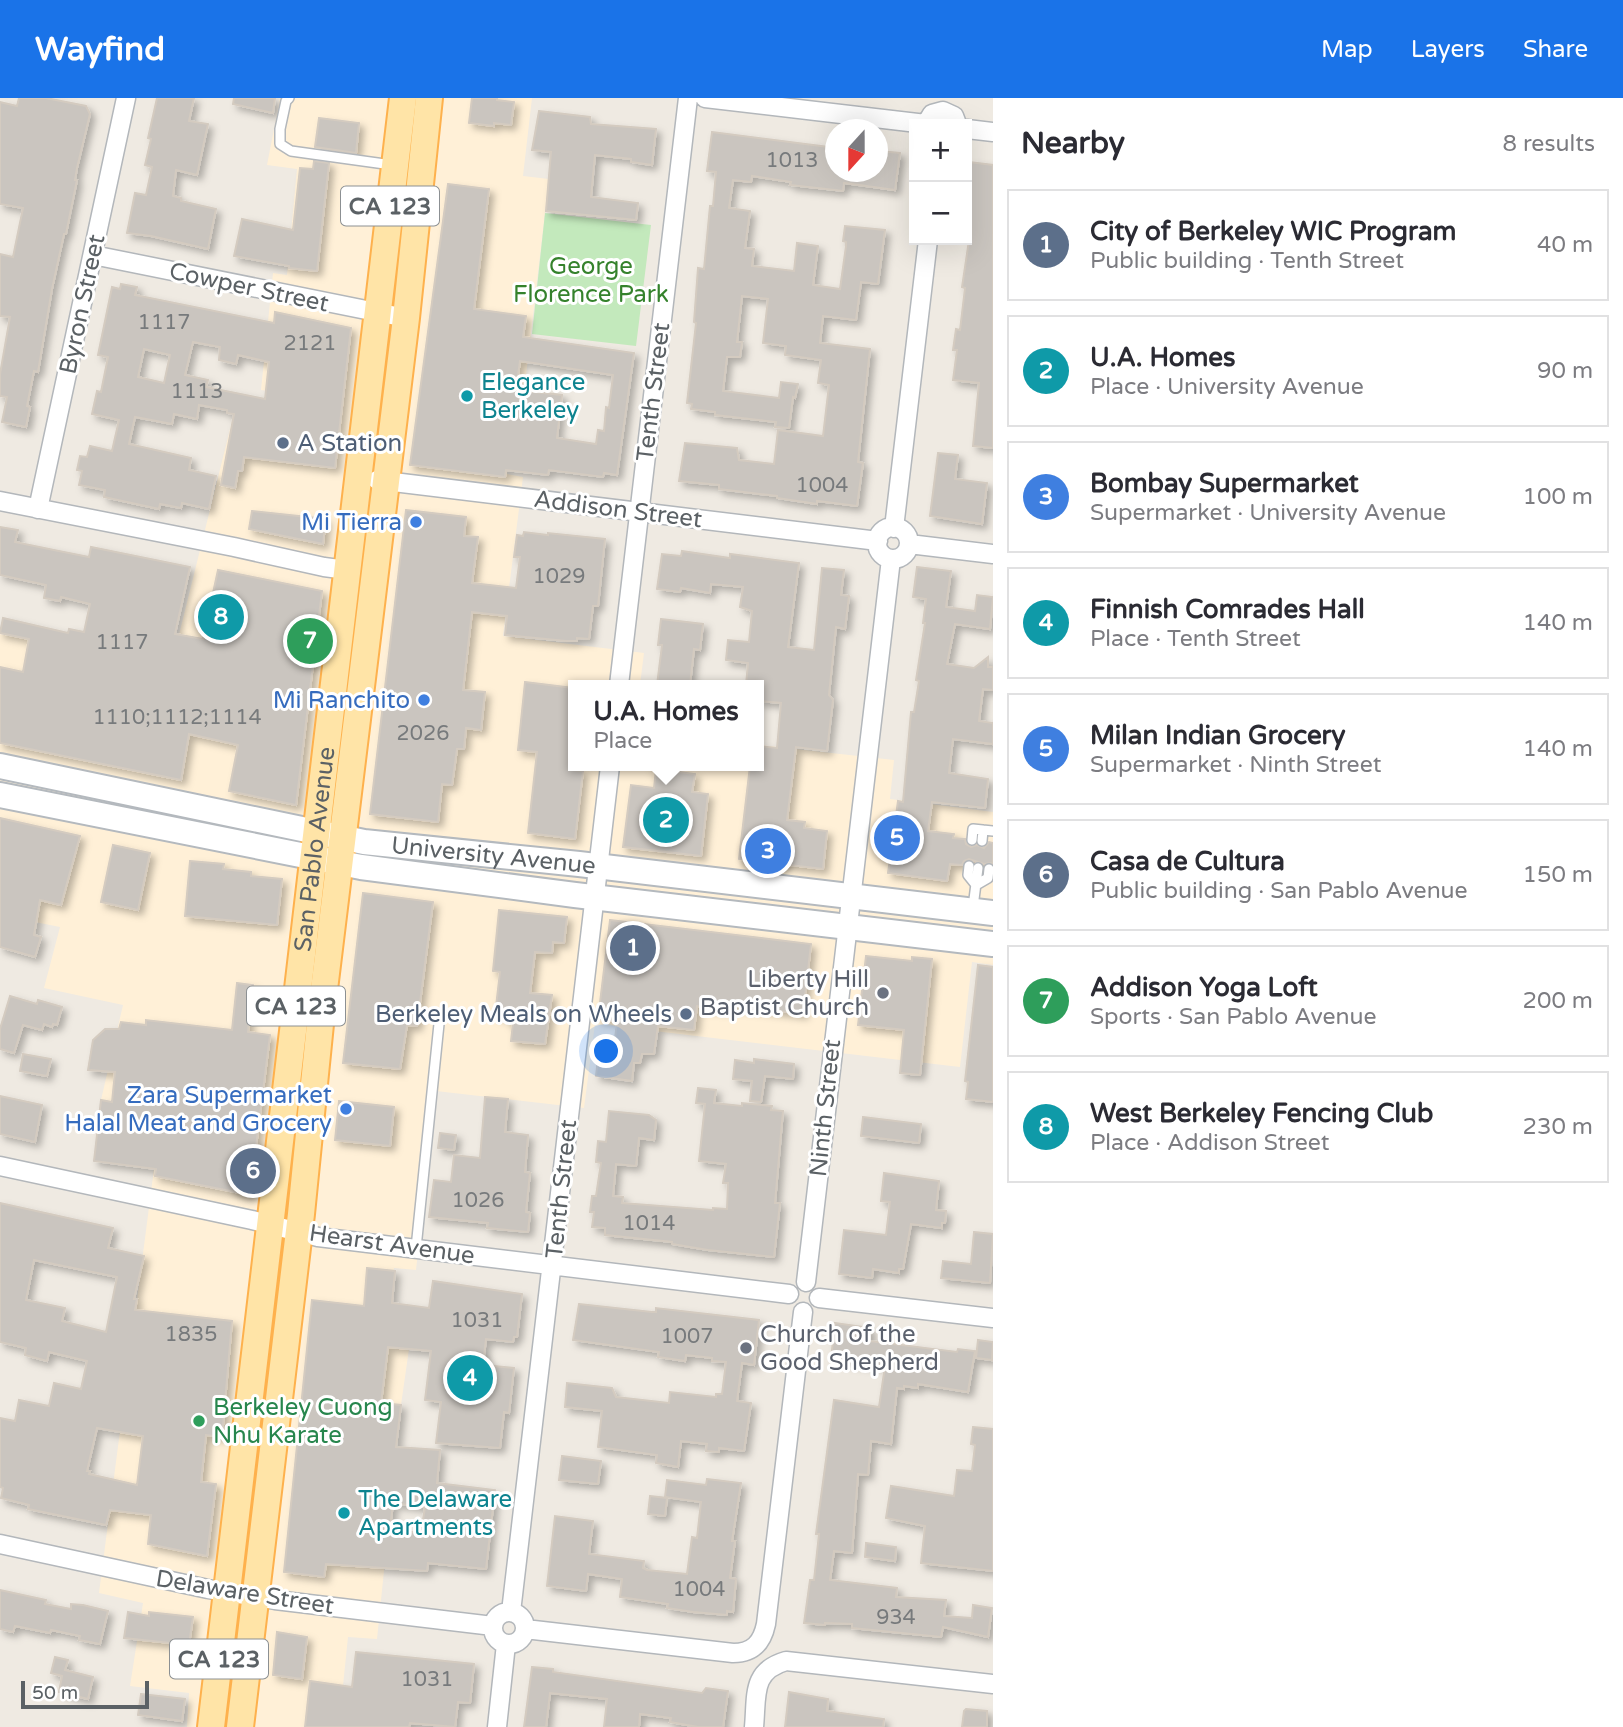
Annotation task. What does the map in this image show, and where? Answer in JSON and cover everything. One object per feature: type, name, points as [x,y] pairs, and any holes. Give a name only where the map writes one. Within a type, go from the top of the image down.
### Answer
[{"type":"main road","name":"San Pablo Avenue","points":[[240,1727],[299,1232],[347,570],[403,98]]},
{"type":"main road","name":"San Pablo Avenue","points":[[211,1727],[269,1224],[386,481],[429,98]]},
{"type":"main road","name":"University Avenue","points":[[0,766],[328,848],[598,867],[983,912]]},
{"type":"main road","name":"University Avenue","points":[[0,795],[328,848],[594,897],[993,944]]},
{"type":"street","name":"Byron Street","points":[[38,509],[126,98]]},
{"type":"street","name":"Tenth Street","points":[[620,680],[688,98]]},
{"type":"street","points":[[705,98],[909,122]]},
{"type":"street","points":[[929,119],[944,104],[954,119]]},
{"type":"street","points":[[972,130],[993,132]]},
{"type":"street","points":[[894,527],[927,245]]},
{"type":"street","name":"Cowper Street","points":[[93,255],[406,318]]},
{"type":"street","name":"Addison Street","points":[[358,478],[878,541]]},
{"type":"street","points":[[0,501],[347,570]]},
{"type":"street","points":[[894,527],[904,531],[909,544],[901,557],[891,559],[879,551],[878,541],[883,531],[894,527]]},
{"type":"street","points":[[909,544],[993,554]]},
{"type":"street","name":"Ninth Street","points":[[806,1282],[891,559]]},
{"type":"street","name":"Tenth Street","points":[[511,1612],[609,771]]},
{"type":"street","name":"Hearst Avenue","points":[[0,1166],[323,1237],[789,1294]]},
{"type":"street","points":[[806,1282],[814,1285],[820,1298],[814,1308],[803,1312],[794,1308],[789,1294],[795,1285],[806,1282]]},
{"type":"street","points":[[820,1298],[993,1318]]},
{"type":"street","points":[[525,1629],[733,1653],[754,1648],[762,1639],[766,1624],[803,1312]]},
{"type":"street","name":"Delaware Street","points":[[0,1544],[255,1597],[493,1626]]},
{"type":"street","points":[[511,1612],[523,1620],[525,1629],[517,1642],[506,1644],[496,1637],[493,1626],[501,1614],[511,1612]]},
{"type":"street","points":[[497,1727],[506,1644]]},
{"type":"street","points":[[754,1727],[760,1680],[768,1667],[792,1661],[993,1684]]},
{"type":"lane","points":[[289,98],[285,101],[280,129],[281,144],[291,151],[394,166]]},
{"type":"lane","points":[[977,841],[988,831]]},
{"type":"lane","points":[[992,842],[993,837]]},
{"type":"lane","points":[[973,867],[968,875],[976,885],[983,912]]},
{"type":"lane","points":[[976,885],[988,878],[989,869]]},
{"type":"lane","points":[[416,1248],[439,1024]]},
{"type":"shaded area","points":[[280,98],[532,98],[523,176],[549,179],[525,384],[518,383],[507,474],[523,477],[503,636],[644,653],[641,680],[568,680],[568,771],[764,771],[764,746],[894,760],[890,799],[993,812],[993,965],[972,962],[960,1067],[595,1024],[584,1108],[436,1091],[416,1270],[394,1268],[384,1345],[409,1349],[377,1639],[348,1637],[340,1715],[368,1727],[187,1727],[189,1693],[130,1686],[143,1603],[99,1593],[162,1107],[101,1100],[123,1005],[44,988],[60,927],[0,915],[0,634],[171,667],[233,417],[281,422],[285,393],[261,390],[273,273],[287,275],[297,169],[267,165]]},
{"type":"green space","name":"George Florence Park","points":[[545,213],[651,225],[636,346],[532,334]]},
{"type":"building","points":[[19,98],[46,98],[86,106],[90,114],[52,289],[38,372],[34,371],[26,427],[2,422],[7,397],[0,396],[0,374],[10,317],[0,316],[0,254],[13,257],[23,208],[0,204],[0,102],[17,106]]},
{"type":"building","points":[[157,98],[194,98],[189,121],[208,124],[197,175],[176,170],[173,196],[181,198],[181,201],[216,209],[208,249],[127,233],[135,193],[146,195],[152,167],[145,165],[151,139],[148,138]]},
{"type":"building","points":[[234,98],[275,98],[273,113],[233,104]]},
{"type":"building","points":[[472,98],[497,98],[514,102],[511,125],[469,123]]},
{"type":"building","points":[[539,111],[590,117],[591,124],[656,129],[652,165],[631,162],[631,159],[595,155],[591,197],[638,203],[636,220],[546,211],[551,152],[532,150]]},
{"type":"building","points":[[319,118],[359,123],[356,153],[315,147]]},
{"type":"building","points":[[712,132],[825,147],[825,182],[888,182],[888,152],[900,153],[895,190],[844,183],[843,191],[790,185],[791,182],[752,176],[751,182],[733,180],[729,208],[750,211],[745,248],[754,249],[752,266],[794,271],[797,243],[818,246],[813,285],[840,289],[846,246],[843,241],[845,226],[885,230],[878,284],[861,282],[856,320],[823,316],[820,343],[870,349],[858,462],[863,463],[857,506],[817,501],[817,504],[719,489],[719,485],[679,481],[685,443],[737,448],[739,460],[774,464],[778,430],[823,436],[829,385],[818,383],[821,360],[785,355],[786,346],[763,343],[768,299],[742,296],[737,342],[742,342],[740,357],[727,357],[723,391],[779,398],[781,382],[798,384],[795,398],[793,397],[789,428],[775,427],[776,422],[715,415],[715,412],[691,409],[692,404],[687,403],[696,323],[698,268],[704,269],[716,172],[707,171]]},
{"type":"building","points":[[314,161],[329,163],[317,271],[234,256],[242,219],[293,230],[300,168],[313,169]]},
{"type":"building","points":[[972,162],[993,165],[993,448],[973,446],[979,383],[953,380],[957,350],[953,350],[956,329],[960,330],[965,288],[962,287],[968,245],[972,245]]},
{"type":"building","points":[[448,184],[489,189],[474,309],[526,316],[523,337],[634,353],[617,475],[604,473],[603,477],[549,470],[548,475],[506,470],[505,477],[410,465]],"holes":[[[520,361],[613,375],[604,431],[598,430],[596,444],[557,438],[562,395],[516,390]]]},
{"type":"building","points":[[121,284],[137,287],[135,295],[274,323],[275,312],[351,328],[335,468],[244,457],[235,488],[221,485],[234,414],[227,413],[227,410],[199,405],[197,419],[174,414],[172,424],[135,417],[129,444],[191,458],[189,470],[216,476],[209,509],[182,503],[181,508],[160,504],[159,509],[104,497],[105,490],[79,485],[82,471],[77,470],[80,456],[87,457],[90,446],[112,451],[119,420],[92,414],[97,391],[101,392],[108,357],[98,355],[112,287],[120,289]],"holes":[[[193,342],[220,347],[219,360],[236,364],[238,355],[269,362],[265,399],[206,387],[208,380],[185,375]],[[144,349],[170,355],[164,383],[138,377]]]},
{"type":"building","points":[[938,453],[958,455],[955,479],[987,483],[982,524],[930,516]]},
{"type":"building","points":[[406,510],[466,517],[464,536],[478,537],[472,583],[516,588],[520,557],[514,557],[517,535],[523,536],[524,532],[605,539],[598,606],[593,606],[589,639],[566,641],[505,635],[507,616],[472,612],[463,690],[485,692],[481,730],[466,728],[464,749],[457,749],[452,785],[442,784],[438,822],[370,814]]},
{"type":"building","points":[[252,511],[326,519],[323,544],[249,529]]},
{"type":"building","points":[[0,527],[18,530],[15,542],[89,557],[91,547],[190,567],[175,634],[203,639],[218,570],[322,591],[296,805],[229,791],[238,745],[189,734],[181,780],[0,743],[0,667],[23,672],[29,639],[0,633],[3,618],[68,633],[69,629],[84,632],[90,604],[61,597],[60,601],[44,598],[46,585],[0,575]]},
{"type":"building","points":[[682,551],[799,563],[788,647],[814,650],[822,568],[844,570],[841,595],[849,596],[845,629],[836,627],[829,695],[833,700],[827,751],[796,747],[787,820],[805,822],[804,828],[827,831],[823,869],[739,859],[749,771],[764,771],[764,747],[777,748],[781,703],[764,701],[764,680],[746,680],[748,663],[726,660],[728,640],[749,642],[752,611],[740,607],[743,587],[711,584],[710,593],[681,588],[680,592],[657,589],[662,554],[681,556]]},
{"type":"building","points":[[917,567],[951,571],[946,607],[975,611],[977,595],[993,597],[990,629],[955,624],[947,664],[974,668],[988,657],[988,667],[993,667],[993,690],[983,689],[979,721],[993,723],[993,744],[953,739],[949,773],[988,779],[985,808],[932,802],[928,831],[954,834],[953,838],[965,839],[966,844],[971,847],[977,845],[984,848],[989,842],[993,843],[993,863],[984,864],[969,859],[962,865],[950,864],[947,881],[888,873],[898,801],[903,802],[911,712],[914,712],[919,681],[916,680],[925,623],[926,599],[913,597]]},
{"type":"building","points":[[661,619],[703,624],[700,650],[694,649],[691,680],[658,680],[662,645],[658,645]]},
{"type":"building","points":[[525,682],[568,687],[568,771],[583,771],[575,839],[528,833],[537,752],[518,750]]},
{"type":"building","points":[[656,771],[695,774],[692,792],[708,794],[701,856],[623,847],[631,785],[654,788]]},
{"type":"building","points":[[0,818],[80,836],[61,905],[40,900],[34,935],[41,937],[35,957],[0,947]]},
{"type":"building","points":[[113,845],[150,853],[138,910],[101,902]]},
{"type":"building","points":[[190,861],[224,864],[223,869],[251,872],[251,876],[282,879],[277,925],[185,916]]},
{"type":"building","points":[[363,893],[433,902],[417,1026],[407,1025],[400,1069],[343,1063]]},
{"type":"building","points":[[499,910],[567,917],[564,943],[553,942],[552,953],[535,952],[530,993],[552,995],[545,1044],[511,1041],[513,1023],[507,1022],[507,1016],[495,1015],[500,972],[493,971]]},
{"type":"building","points":[[610,920],[811,944],[803,1014],[728,1005],[727,1009],[697,1006],[694,1030],[658,1026],[654,1054],[642,1054],[640,1063],[634,1063],[632,1081],[596,1076],[598,1058],[610,1060],[613,1056],[617,1021],[598,1019]]},
{"type":"building","points":[[866,956],[912,961],[912,957],[932,959],[920,1075],[900,1073],[904,1030],[858,1025]]},
{"type":"building","points":[[978,965],[993,967],[993,1102],[966,1099],[968,1082],[965,1081]]},
{"type":"building","points":[[237,983],[253,985],[248,1032],[270,1035],[250,1195],[155,1176],[156,1169],[94,1161],[101,1100],[112,1102],[115,1072],[88,1070],[93,1040],[105,1029],[119,1029],[121,1022],[146,1025],[146,1020],[232,1030]]},
{"type":"building","points":[[10,996],[37,1004],[38,1000],[62,1007],[57,1025],[53,1024],[52,1027],[44,1024],[42,1030],[23,1025],[14,1053],[0,1049],[0,1029]]},
{"type":"building","points":[[23,1054],[51,1059],[47,1076],[20,1071]]},
{"type":"building","points":[[754,1059],[794,1064],[793,1079],[765,1076],[761,1102],[750,1101],[752,1081],[733,1079],[735,1060],[754,1063]]},
{"type":"building","points":[[698,1088],[716,1090],[714,1103],[772,1106],[771,1110],[783,1111],[775,1203],[780,1203],[774,1257],[605,1235],[605,1228],[592,1227],[592,1196],[596,1196],[601,1163],[596,1162],[598,1141],[606,1142],[609,1111],[649,1115],[656,1120],[654,1140],[639,1138],[636,1166],[616,1164],[613,1196],[623,1197],[622,1203],[727,1209],[728,1183],[723,1183],[726,1164],[699,1161],[705,1104],[696,1103]]},
{"type":"building","points":[[0,1096],[42,1105],[35,1142],[0,1134]]},
{"type":"building","points":[[485,1097],[508,1099],[505,1132],[528,1135],[525,1172],[530,1173],[526,1212],[530,1213],[528,1232],[487,1228],[488,1223],[429,1217],[434,1180],[451,1182],[454,1155],[480,1158]]},
{"type":"building","points":[[339,1101],[394,1107],[390,1146],[335,1140]]},
{"type":"building","points":[[863,1117],[921,1124],[919,1143],[861,1136]]},
{"type":"building","points":[[440,1133],[456,1135],[454,1150],[438,1148]]},
{"type":"building","points":[[884,1173],[939,1181],[936,1210],[946,1211],[945,1223],[942,1223],[942,1228],[911,1224],[903,1269],[899,1269],[899,1273],[873,1269],[872,1278],[839,1274],[844,1230],[886,1235],[890,1202],[881,1201]]},
{"type":"building","points":[[0,1203],[113,1228],[108,1248],[144,1256],[134,1299],[137,1299],[135,1310],[232,1321],[222,1437],[206,1435],[201,1482],[216,1484],[207,1556],[148,1544],[151,1515],[110,1510],[106,1525],[28,1509],[29,1505],[1,1498],[3,1488],[0,1487],[0,1418],[15,1421],[19,1400],[49,1406],[54,1383],[81,1389],[87,1361],[49,1352],[47,1361],[25,1355],[26,1348],[0,1342]],"holes":[[[34,1260],[117,1277],[106,1332],[62,1321],[65,1308],[26,1300]],[[97,1428],[143,1436],[137,1485],[89,1474],[90,1471],[87,1471]]]},
{"type":"building","points":[[974,1232],[993,1234],[990,1283],[941,1278],[943,1261],[971,1264]]},
{"type":"building","points":[[367,1268],[395,1271],[392,1303],[429,1308],[433,1281],[522,1294],[517,1337],[514,1337],[513,1342],[486,1339],[483,1365],[514,1368],[509,1413],[504,1412],[500,1448],[436,1443],[441,1402],[425,1400],[431,1351],[388,1347],[381,1403],[401,1405],[396,1447],[440,1450],[437,1483],[495,1490],[486,1569],[428,1563],[427,1571],[326,1564],[324,1577],[284,1572],[312,1300],[364,1306]],"holes":[[[393,1503],[425,1507],[421,1533],[390,1530]]]},
{"type":"building","points":[[579,1304],[652,1312],[656,1312],[656,1308],[759,1320],[754,1365],[742,1363],[737,1401],[751,1403],[744,1451],[719,1448],[719,1452],[706,1451],[707,1444],[681,1441],[678,1467],[656,1463],[657,1455],[598,1447],[602,1411],[565,1407],[567,1383],[612,1388],[616,1397],[669,1403],[670,1392],[716,1397],[716,1394],[722,1394],[726,1362],[686,1355],[685,1361],[658,1357],[659,1352],[573,1340]]},
{"type":"building","points":[[835,1323],[871,1328],[869,1341],[957,1352],[958,1349],[975,1351],[968,1392],[918,1384],[918,1388],[897,1388],[891,1444],[871,1441],[868,1475],[858,1474],[852,1553],[834,1551],[830,1580],[897,1588],[896,1597],[946,1600],[944,1616],[972,1618],[973,1605],[992,1608],[988,1637],[943,1627],[941,1637],[852,1628],[852,1624],[804,1623],[810,1580],[814,1580],[819,1534],[816,1534],[834,1400],[879,1407],[885,1366],[831,1359]]},
{"type":"building","points":[[978,1340],[993,1342],[992,1360],[976,1358]]},
{"type":"building","points":[[973,1427],[993,1429],[993,1571],[921,1563],[925,1526],[886,1518],[891,1486],[954,1496],[957,1470],[972,1471],[975,1445],[971,1444]]},
{"type":"building","points":[[562,1456],[601,1461],[598,1484],[559,1480]]},
{"type":"building","points":[[707,1479],[741,1483],[732,1541],[735,1541],[730,1578],[736,1579],[733,1612],[727,1611],[727,1615],[693,1612],[667,1608],[668,1604],[620,1597],[622,1579],[588,1574],[586,1591],[547,1586],[555,1516],[593,1521],[589,1554],[644,1561],[643,1568],[647,1570],[687,1574],[692,1537],[697,1538],[701,1502],[665,1497],[667,1480],[706,1485]]},
{"type":"building","points":[[650,1496],[667,1498],[665,1516],[648,1514]]},
{"type":"building","points":[[866,1543],[896,1547],[895,1561],[865,1557]]},
{"type":"building","points":[[0,1590],[46,1600],[45,1604],[71,1609],[71,1604],[83,1605],[108,1611],[100,1644],[79,1640],[80,1636],[51,1630],[50,1633],[15,1626],[13,1632],[0,1629]]},
{"type":"building","points":[[128,1612],[149,1616],[149,1612],[193,1617],[189,1645],[124,1638]]},
{"type":"building","points":[[277,1632],[307,1637],[302,1679],[273,1675]]},
{"type":"building","points":[[356,1652],[474,1664],[470,1703],[458,1702],[455,1727],[410,1723],[409,1727],[305,1727],[310,1681],[352,1687]]},
{"type":"building","points":[[55,1657],[68,1660],[65,1670],[93,1677],[88,1699],[59,1692],[62,1676],[51,1673]]},
{"type":"building","points":[[532,1667],[702,1693],[706,1688],[728,1691],[723,1727],[698,1727],[670,1722],[671,1718],[640,1714],[639,1727],[604,1727],[607,1699],[550,1693],[546,1727],[524,1727]]},
{"type":"building","points":[[789,1692],[828,1699],[827,1711],[884,1719],[883,1727],[785,1727]]},
{"type":"building","points":[[141,1694],[185,1699],[182,1721],[138,1715]]},
{"type":"building","points":[[966,1709],[987,1711],[987,1727],[962,1727]]},
{"type":"place","name":"Elegance Berkeley","points":[[467,396]]},
{"type":"place","name":"A Station","points":[[283,443]]},
{"type":"place","name":"Mi Tierra","points":[[416,522]]},
{"type":"place","name":"West Berkeley Fencing Club","points":[[221,617]]},
{"type":"place","name":"Addison Yoga Loft","points":[[310,641]]},
{"type":"place","name":"Mi Ranchito","points":[[424,700]]},
{"type":"place","name":"U.A. Homes","points":[[666,820]]},
{"type":"place","name":"Milan Indian Grocery","points":[[897,838]]},
{"type":"place","name":"Bombay Supermarket","points":[[768,851]]},
{"type":"place","name":"City of Berkeley WIC Program","points":[[633,948]]},
{"type":"place","name":"Liberty Hill Baptist Church","points":[[883,993]]},
{"type":"place","name":"Berkeley Meals on Wheels","points":[[686,1014]]},
{"type":"place","name":"Zara Supermarket Halal Meat and Grocery","points":[[346,1109]]},
{"type":"place","name":"Casa de Cultura","points":[[253,1171]]},
{"type":"place","name":"Church of the Good Shepherd","points":[[746,1348]]},
{"type":"place","name":"Finnish Comrades Hall","points":[[470,1378]]},
{"type":"place","name":"Berkeley Cuong Nhu Karate","points":[[199,1421]]},
{"type":"place","name":"The Delaware Apartments","points":[[344,1513]]}]
